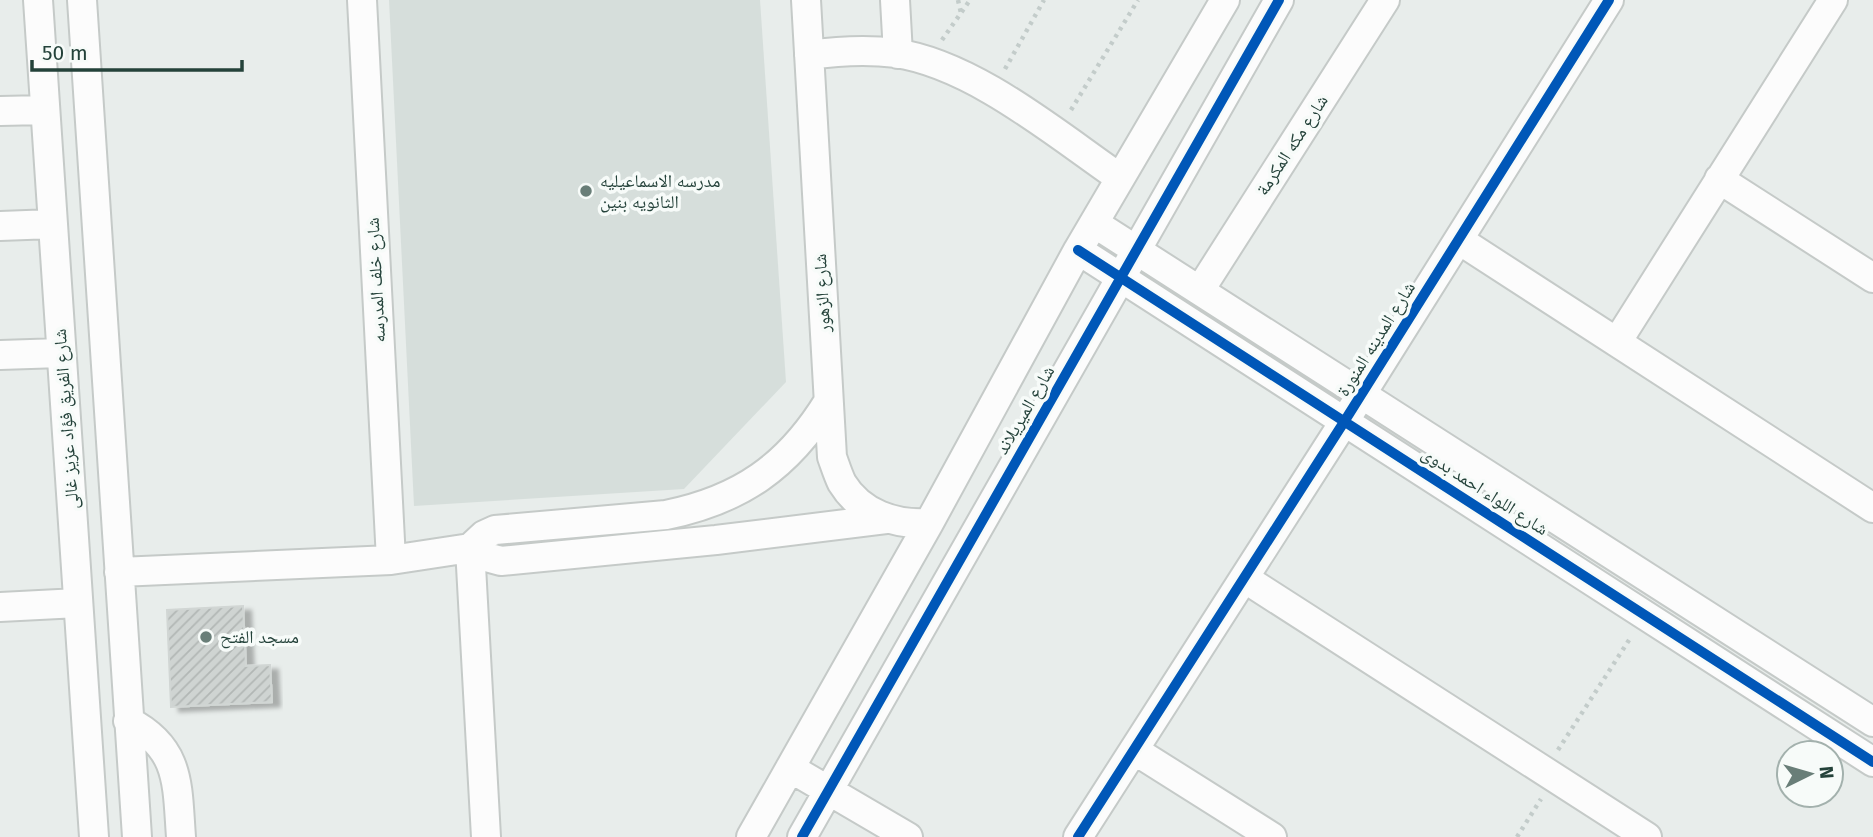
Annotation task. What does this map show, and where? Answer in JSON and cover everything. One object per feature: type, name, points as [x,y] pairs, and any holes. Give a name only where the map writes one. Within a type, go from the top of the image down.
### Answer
[{"type":"street","name":"شارع الفريق فؤاد عزيز غالى","points":[[38,0],[94,837]]},
{"type":"street","points":[[82,0],[137,837]]},
{"type":"street","name":"شارع خلف المدرسه","points":[[362,0],[391,560]]},
{"type":"street","name":"شارع الزهور","points":[[806,0],[832,457],[842,484],[861,505],[886,519],[907,524],[929,523]]},
{"type":"street","points":[[895,0],[898,54]]},
{"type":"street","name":"شارع الميريلاند","points":[[751,837],[929,523],[1078,250],[1225,0]]},
{"type":"street","name":"شارع الميريلاند","points":[[802,837],[1279,0]]},
{"type":"street","name":"شارع مكه المكرمة","points":[[1200,290],[1385,0]]},
{"type":"street","name":"شارع المدينه المنورة","points":[[1078,837],[1345,422],[1609,0]]},
{"type":"street","points":[[1617,342],[1833,0]]},
{"type":"street","points":[[809,55],[868,50],[928,61],[957,72],[993,91],[1120,178]]},
{"type":"street","points":[[43,78],[86,75]]},
{"type":"street","points":[[0,111],[45,110]]},
{"type":"street","points":[[1719,179],[1873,278]]},
{"type":"street","name":"شارع اللواء احمد بدوى","points":[[1094,222],[1873,722]]},
{"type":"street","points":[[0,226],[53,224]]},
{"type":"street","points":[[1459,240],[1873,508]]},
{"type":"street","name":"شارع اللواء احمد بدوى","points":[[1078,250],[1873,762]]},
{"type":"street","points":[[0,355],[61,353]]},
{"type":"street","points":[[119,572],[391,560],[470,548],[484,535],[495,530],[666,515],[715,502],[762,477],[794,449],[828,402]]},
{"type":"street","points":[[794,449],[832,457]]},
{"type":"street","points":[[715,502],[716,540]]},
{"type":"street","points":[[470,548],[479,555],[501,561],[716,540],[886,519]]},
{"type":"street","points":[[470,548],[486,837]]},
{"type":"street","points":[[1244,578],[1647,837]]},
{"type":"street","points":[[0,607],[78,603]]},
{"type":"street","points":[[128,721],[151,734],[169,756],[177,782],[181,837]]},
{"type":"street","points":[[1134,750],[1272,837]]},
{"type":"street","points":[[88,764],[110,770],[131,761]]},
{"type":"street","points":[[790,768],[908,837]]},
{"type":"street","points":[[106,837],[121,834],[131,837]]},
{"type":"path","points":[[958,0],[961,13]]},
{"type":"path","points":[[928,61],[970,0]]},
{"type":"path","points":[[993,91],[1044,0]]},
{"type":"path","points":[[1056,134],[1138,0]]},
{"type":"path","points":[[1517,837],[1549,774],[1645,615]]},
{"type":"shaded area","name":"مدرسه الاسماعيليه الثانويه بنين","points":[[389,0],[760,0],[786,382],[684,489],[414,506]]},
{"type":"building","name":"مسجد الفتح","points":[[243,606],[246,666],[270,665],[272,702],[171,707],[167,610]]},
{"type":"cycle path","points":[[802,837],[1279,0]]},
{"type":"cycle path","points":[[1078,837],[1344,422],[1609,0]]},
{"type":"cycle path","points":[[1078,250],[1873,762]]},
{"type":"place","name":"مدرسه الاسماعيليه الثانويه بنين","points":[[586,191]]},
{"type":"place","name":"مسجد الفتح","points":[[206,637]]}]
